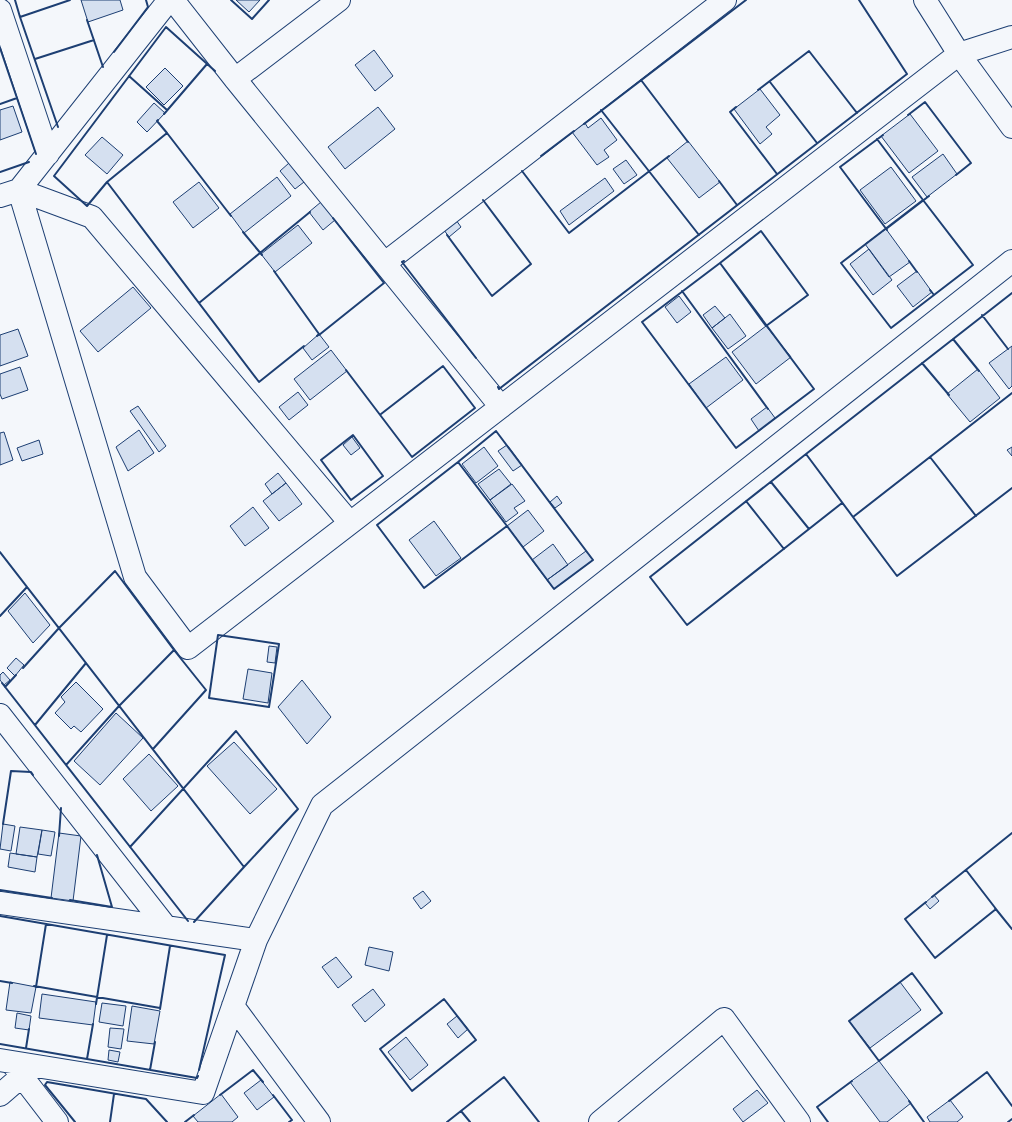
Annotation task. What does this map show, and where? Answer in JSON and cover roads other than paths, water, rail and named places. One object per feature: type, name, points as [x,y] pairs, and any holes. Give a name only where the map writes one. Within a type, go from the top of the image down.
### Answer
[{"type":"street","points":[[9,193],[48,154],[169,0]]},
{"type":"street","points":[[173,0],[235,79],[501,407]]},
{"type":"street","points":[[235,79],[339,0]]},
{"type":"street","points":[[385,263],[725,0]]},
{"type":"street","points":[[925,0],[959,54],[1012,127]]},
{"type":"street","points":[[0,10],[48,154]]},
{"type":"street","points":[[9,193],[135,576],[188,648],[959,54],[1012,37]]},
{"type":"street","points":[[9,193],[92,217],[350,523]]},
{"type":"street","points":[[11,1066],[203,1093],[256,940],[322,806],[1012,261]]},
{"type":"street","points":[[0,715],[166,927]]},
{"type":"street","points":[[0,903],[256,940]]},
{"type":"street","points":[[233,1006],[319,1122]]},
{"type":"street","points":[[600,1122],[724,1019],[799,1122]]},
{"type":"street","points":[[0,1095],[11,1066]]},
{"type":"street","points":[[11,1066],[57,1122]]}]
